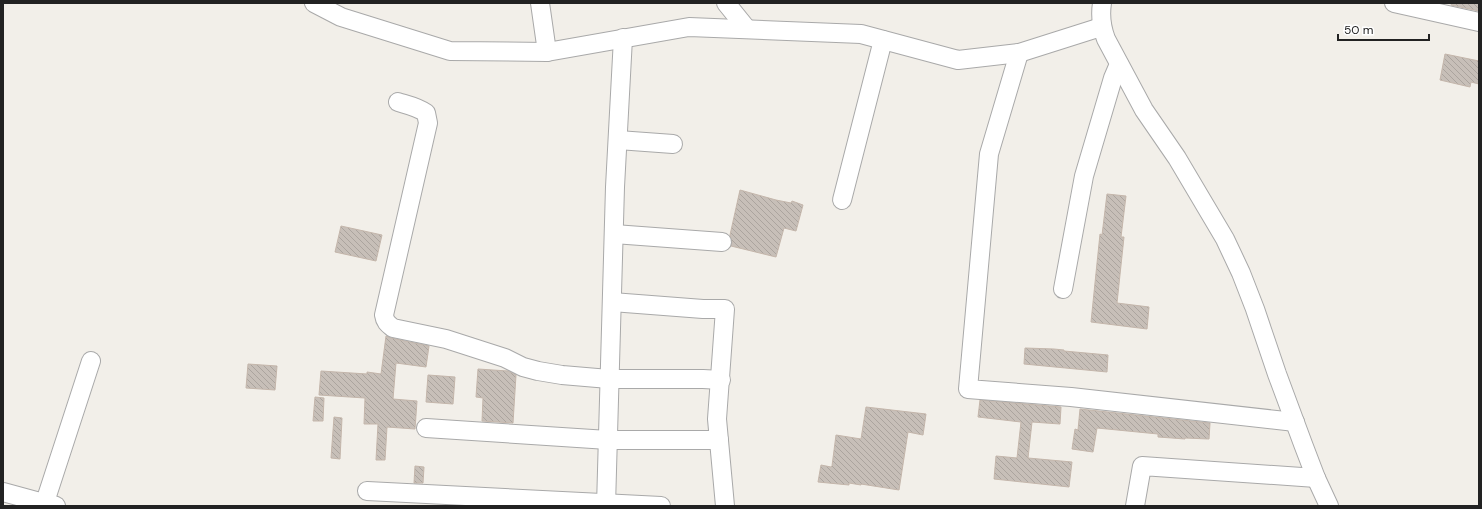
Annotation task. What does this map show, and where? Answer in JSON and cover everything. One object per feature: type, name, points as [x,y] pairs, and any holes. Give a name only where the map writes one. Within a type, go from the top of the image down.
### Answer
[{"type":"street","points":[[314,3],[341,17],[450,51],[547,52],[689,27],[861,34],[958,60],[1019,54],[1101,27]]},
{"type":"street","points":[[540,3],[547,52]]},
{"type":"street","points":[[726,3],[747,29]]},
{"type":"street","points":[[1102,3],[1100,15],[1101,27],[1119,64],[1144,110],[1177,158],[1225,239],[1241,273],[1316,478],[1329,506]]},
{"type":"street","points":[[1394,3],[1479,22]]},
{"type":"street","points":[[606,504],[614,234],[623,38]]},
{"type":"street","points":[[842,200],[883,40]]},
{"type":"street","points":[[1019,54],[989,154],[968,389],[1071,397],[1295,422]]},
{"type":"street","points":[[1063,289],[1084,176],[1113,78],[1119,64]]},
{"type":"street","points":[[398,102],[422,110],[426,113],[428,123],[384,315],[388,325],[393,328],[446,339],[477,348],[505,358],[523,367],[562,375],[609,379],[721,380]]},
{"type":"street","points":[[618,140],[673,144]]},
{"type":"street","points":[[614,234],[722,242]]},
{"type":"street","points":[[612,302],[703,309],[725,309],[717,419],[725,506]]},
{"type":"street","points":[[3,492],[50,504],[91,361]]},
{"type":"street","points":[[426,428],[608,440],[719,440]]},
{"type":"street","points":[[1134,506],[1142,466],[1316,478]]},
{"type":"street","points":[[366,491],[661,506]]},
{"type":"building","points":[[1452,3],[1479,3],[1479,11],[1451,5]]},
{"type":"building","points":[[1445,54],[1479,61],[1479,84],[1471,82],[1470,87],[1440,80]]},
{"type":"building","points":[[740,190],[776,200],[791,203],[792,201],[803,205],[796,231],[784,228],[776,257],[731,246],[732,242],[730,235]]},
{"type":"building","points":[[1107,194],[1126,196],[1121,237],[1124,237],[1117,303],[1149,307],[1147,329],[1091,322],[1100,234],[1102,235]]},
{"type":"building","points":[[341,226],[382,235],[376,261],[335,252]]},
{"type":"building","points":[[386,336],[429,346],[426,367],[396,363],[393,399],[417,401],[415,429],[387,427],[385,460],[376,460],[378,424],[364,424],[365,398],[319,395],[321,371],[367,374],[367,372],[381,374]]},
{"type":"building","points":[[1025,348],[1054,349],[1108,355],[1107,372],[1024,364]]},
{"type":"building","points":[[248,364],[277,366],[275,390],[246,388]]},
{"type":"building","points":[[478,369],[508,371],[516,375],[513,423],[482,421],[483,398],[476,397]]},
{"type":"building","points":[[428,375],[455,377],[453,404],[426,402]]},
{"type":"building","points":[[315,397],[324,398],[323,421],[313,421]]},
{"type":"building","points":[[980,400],[1061,407],[1060,424],[1032,422],[1028,458],[1072,462],[1069,487],[994,479],[996,456],[1017,458],[1021,422],[978,417]]},
{"type":"building","points":[[866,407],[926,414],[923,435],[908,432],[899,490],[861,484],[849,483],[849,485],[818,482],[821,465],[832,466],[836,435],[861,439]]},
{"type":"building","points":[[1080,409],[1210,423],[1209,439],[1158,437],[1158,434],[1097,428],[1093,452],[1072,449],[1075,429],[1078,430]]},
{"type":"building","points":[[334,417],[342,418],[340,459],[331,458]]},
{"type":"building","points":[[415,466],[424,467],[423,483],[414,483]]}]
